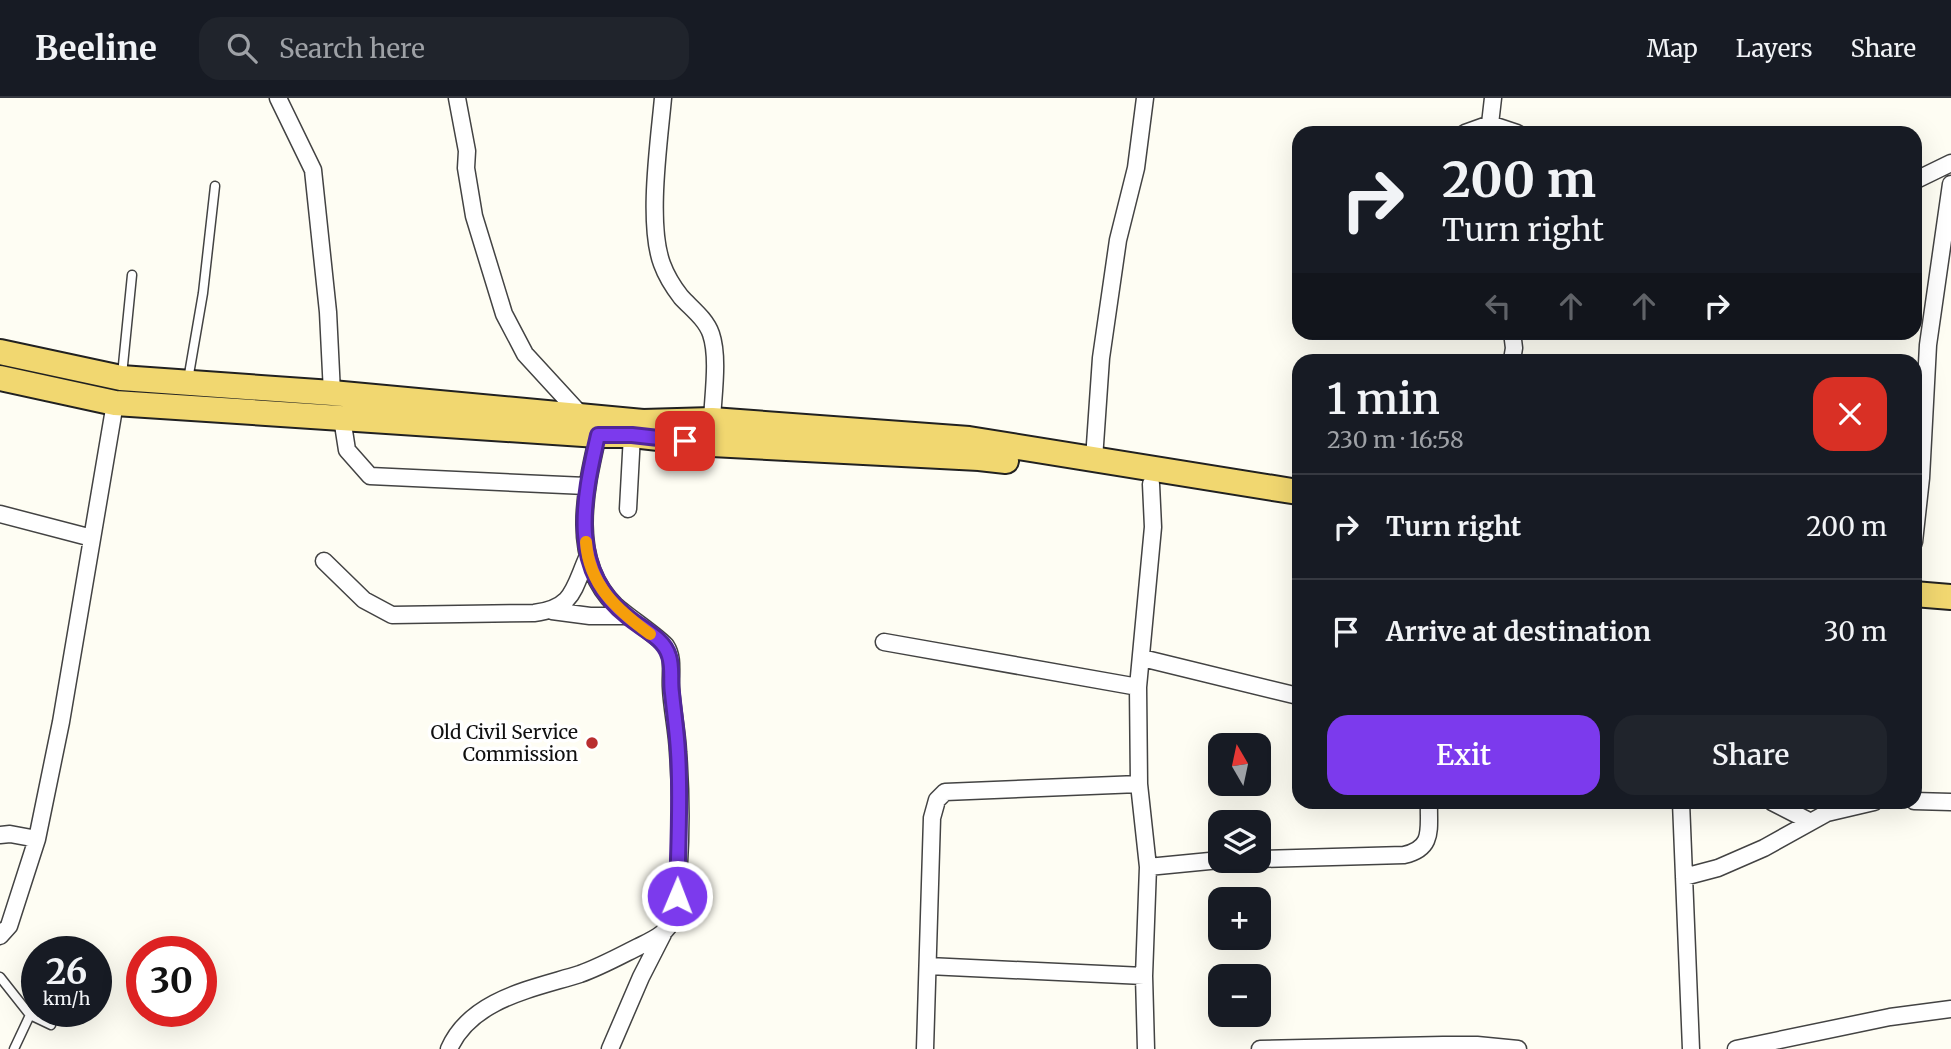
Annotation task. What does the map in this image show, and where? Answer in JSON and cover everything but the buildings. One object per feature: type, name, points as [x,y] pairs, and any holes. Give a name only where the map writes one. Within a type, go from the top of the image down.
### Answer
[{"type":"main road","points":[[0,352],[121,378],[332,393],[643,422],[712,420],[969,439],[1292,491]]},
{"type":"main road","points":[[0,378],[115,403],[598,435],[632,435],[712,444],[979,458],[1292,507]]},
{"type":"main road","points":[[1922,595],[1951,597]]},
{"type":"main road","points":[[1922,610],[1951,613]]},
{"type":"street","points":[[278,98],[313,170],[328,312],[332,393]]},
{"type":"street","points":[[457,98],[467,151],[466,168],[474,216],[504,314],[525,354],[581,415]]},
{"type":"street","points":[[663,98],[655,184],[657,240],[662,264],[678,294],[702,319],[711,334],[714,354],[712,420]]},
{"type":"street","points":[[1094,459],[1101,358],[1118,240],[1136,168],[1145,98]]},
{"type":"street","points":[[1490,124],[1493,98]]},
{"type":"street","points":[[1484,126],[1496,126]]},
{"type":"street","points":[[1922,177],[1951,163]]},
{"type":"street","points":[[1922,459],[1928,345],[1951,184]]},
{"type":"street","points":[[0,936],[9,926],[37,839],[61,722],[115,403]]},
{"type":"street","points":[[342,418],[347,450],[370,476],[586,486]]},
{"type":"street","points":[[449,1049],[456,1032],[496,1002],[583,973],[663,934],[670,928],[674,917],[677,896],[678,751],[671,660],[665,645],[626,616],[598,585],[587,558],[586,486],[598,435]]},
{"type":"street","points":[[628,509],[632,435]]},
{"type":"street","points":[[1146,1049],[1144,976],[1148,867],[1139,784],[1138,687],[1153,527],[1151,484]]},
{"type":"street","points":[[0,514],[92,538]]},
{"type":"street","points":[[552,611],[570,597],[587,558]]},
{"type":"street","points":[[324,561],[363,600],[392,615],[552,611],[590,616],[626,616]]},
{"type":"street","points":[[884,642],[1138,687]]},
{"type":"street","points":[[1142,658],[1292,695]]},
{"type":"street","points":[[925,1049],[932,818],[937,800],[945,792],[1139,784]]},
{"type":"street","points":[[1922,801],[1951,802]]},
{"type":"street","points":[[1271,859],[1404,855],[1419,852],[1427,843],[1429,809]]},
{"type":"street","points":[[1681,809],[1690,1049]]},
{"type":"street","points":[[1786,809],[1811,822]]},
{"type":"street","points":[[1684,877],[1718,868],[1763,848],[1827,813],[1844,809]]},
{"type":"street","points":[[0,835],[37,839]]},
{"type":"street","points":[[1148,867],[1208,861]]},
{"type":"street","points":[[610,1049],[663,934]]},
{"type":"street","points":[[928,967],[1144,976]]},
{"type":"street","points":[[1736,1049],[1890,1017],[1951,1009]]},
{"type":"street","points":[[1260,1049],[1443,1045],[1518,1049]]},
{"type":"lane","points":[[187,383],[203,293],[215,186]]},
{"type":"lane","points":[[121,378],[132,275]]},
{"type":"lane","points":[[0,977],[21,1004]]},
{"type":"lane","points":[[14,1049],[24,1027]]},
{"type":"slow traffic","points":[[586,542],[587,558],[598,585],[626,616],[650,634]]},
{"type":"place","name":"Old Civil Service Commission","points":[[592,743]]},
{"type":"route","points":[[677,896],[678,751],[671,660],[665,645],[626,616],[598,585],[587,558],[585,500],[598,435],[632,435],[685,441]]}]
